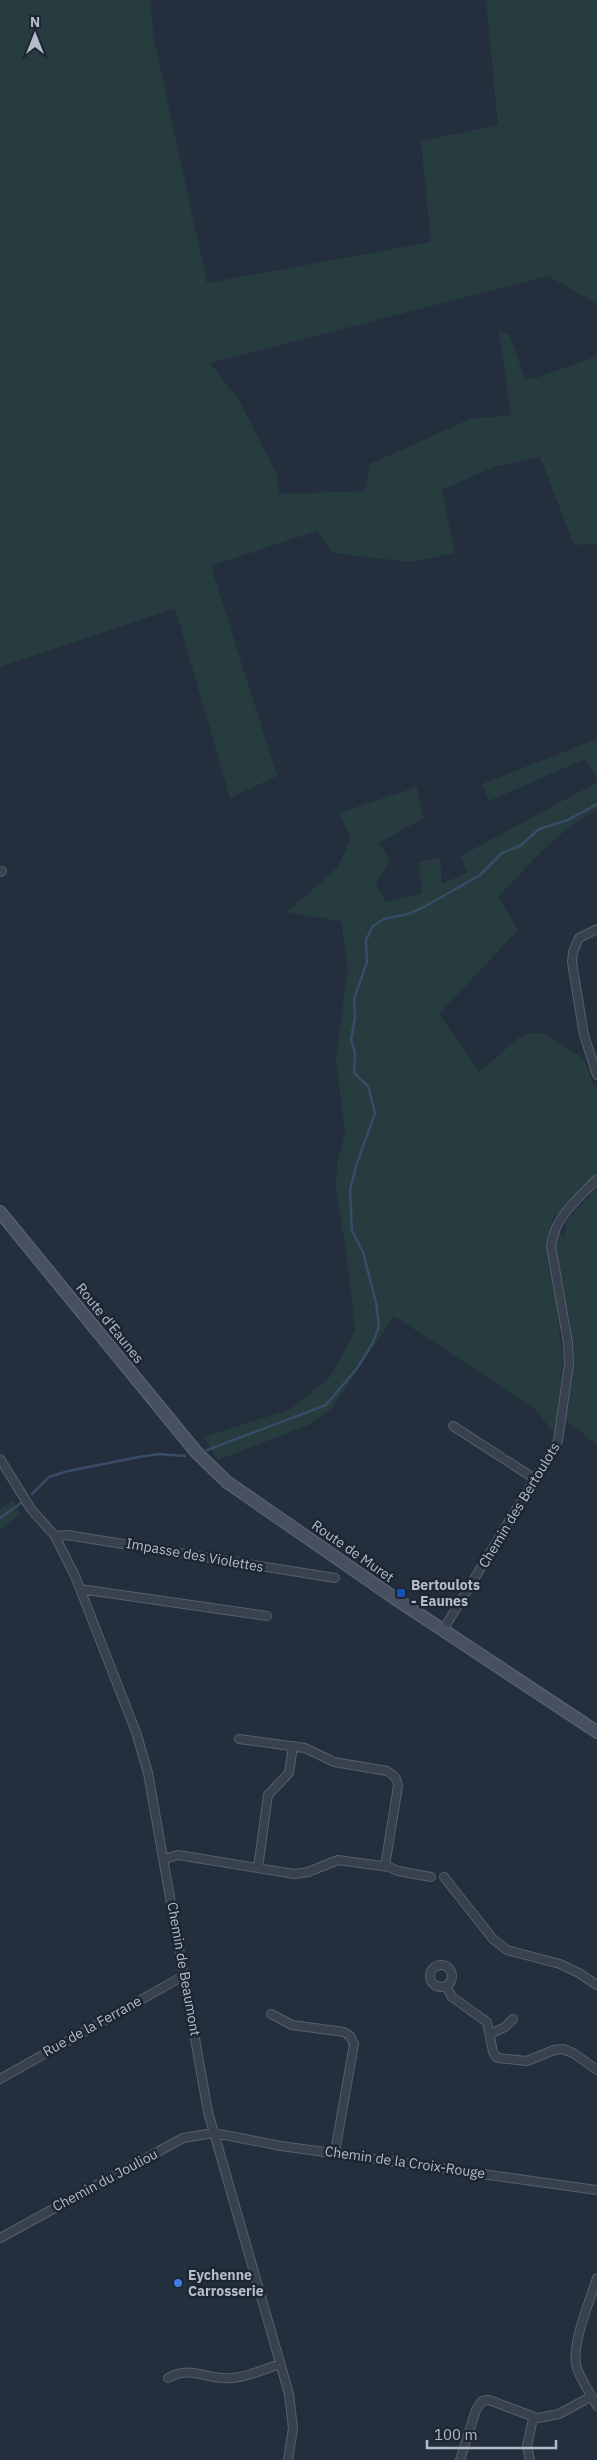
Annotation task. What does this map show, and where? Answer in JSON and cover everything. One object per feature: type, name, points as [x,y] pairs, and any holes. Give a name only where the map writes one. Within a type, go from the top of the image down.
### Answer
[{"type":"main road","name":"Route d'Eaunes","points":[[0,1212],[197,1453]]},
{"type":"main road","name":"Route de Muret","points":[[197,1453],[227,1482],[443,1630],[597,1732]]},
{"type":"street","points":[[597,929],[578,938],[572,962],[584,1035],[597,1075]]},
{"type":"street","name":"Chemin des Bertoulots","points":[[443,1630],[558,1440],[568,1364],[566,1327],[551,1246],[552,1238],[557,1222],[597,1179]]},
{"type":"street","points":[[452,1426],[535,1479]]},
{"type":"street","name":"Chemin de Beaumont","points":[[0,1459],[23,1496],[54,1536],[80,1589],[141,1749],[148,1773],[214,2133],[289,2394],[293,2428],[288,2460]]},
{"type":"street","name":"Impasse des Violettes","points":[[54,1536],[67,1535],[201,1555],[208,1559],[335,1578]]},
{"type":"street","points":[[80,1589],[267,1616]]},
{"type":"street","points":[[239,1739],[293,1746],[314,1751],[334,1762],[387,1771],[397,1779],[398,1786],[385,1866]]},
{"type":"street","points":[[258,1868],[268,1795],[289,1773],[293,1746]]},
{"type":"street","points":[[164,1859],[178,1855],[300,1874],[338,1860],[385,1866],[398,1871],[431,1877]]},
{"type":"street","points":[[444,1878],[493,1939],[507,1950],[560,1964],[597,1986]]},
{"type":"street","name":"Rue de la Ferrane","points":[[0,2079],[185,1975]]},
{"type":"street","points":[[446,1986],[452,1997],[484,2019],[490,2034],[493,2052],[497,2058],[527,2061],[554,2050],[562,2049],[573,2053],[597,2070]]},
{"type":"street","points":[[271,2014],[292,2024],[344,2032],[350,2036],[354,2044],[335,2152]]},
{"type":"street","points":[[490,2034],[505,2027],[513,2019]]},
{"type":"street","name":"Chemin de la Croix-Rouge","points":[[214,2133],[280,2146],[335,2152],[597,2190]]},
{"type":"street","name":"Chemin du Jouliou","points":[[0,2238],[183,2138],[214,2133]]},
{"type":"street","points":[[597,2278],[576,2347],[575,2360],[577,2369],[597,2406]]},
{"type":"street","points":[[168,2378],[187,2371],[220,2378],[233,2378],[280,2364]]},
{"type":"street","points":[[460,2460],[476,2410],[482,2401],[490,2400],[537,2418],[559,2414],[592,2396]]},
{"type":"street","points":[[530,2460],[527,2446],[534,2419],[537,2418]]},
{"type":"green space","points":[[0,0],[150,0],[154,39],[207,283],[431,242],[421,141],[498,125],[486,0],[597,0],[597,304],[548,276],[210,363],[240,402],[277,475],[279,494],[365,491],[370,464],[470,419],[511,415],[499,330],[510,336],[525,379],[536,378],[597,356],[597,544],[574,545],[540,457],[494,467],[442,490],[455,553],[410,562],[333,553],[317,531],[211,566],[277,776],[230,798],[175,608],[0,667]]},
{"type":"green space","points":[[597,739],[597,778],[585,759],[489,801],[482,784]]},
{"type":"green space","points":[[597,782],[597,811],[584,817],[558,837],[498,897],[518,930],[439,1014],[479,1072],[520,1037],[529,1033],[546,1034],[584,1059],[593,1084],[597,1088],[597,1172],[551,1221],[564,1238],[566,1222],[597,1187],[597,1445],[566,1420],[571,1364],[567,1307],[557,1313],[563,1358],[555,1435],[536,1410],[394,1316],[332,1408],[308,1425],[218,1460],[204,1437],[291,1409],[330,1377],[355,1331],[348,1264],[336,1190],[337,1164],[345,1134],[336,1059],[348,969],[341,921],[287,912],[337,868],[351,838],[339,813],[417,787],[423,818],[379,843],[390,861],[376,883],[386,902],[422,893],[419,862],[440,857],[442,884],[467,873],[461,856]]},
{"type":"green space","points":[[13,1500],[20,1514],[0,1529],[0,1509]]},
{"type":"waterway","points":[[207,1450],[326,1405],[358,1367],[372,1344],[379,1327],[376,1303],[363,1252],[352,1231],[350,1190],[356,1166],[375,1113],[368,1086],[354,1073],[355,1053],[351,1039],[355,1018],[354,999],[367,962],[366,940],[373,926],[384,919],[408,914],[424,907],[480,875],[502,853],[520,846],[539,829],[568,820],[597,804]]},
{"type":"waterway","points":[[32,1494],[49,1477],[68,1471],[159,1454],[185,1456]]},
{"type":"waterway","points":[[0,1518],[21,1503]]},
{"type":"place","name":"Bertoulots - Eaunes","points":[[401,1593]]},
{"type":"place","name":"Eychenne Carrosserie","points":[[178,2283]]}]
